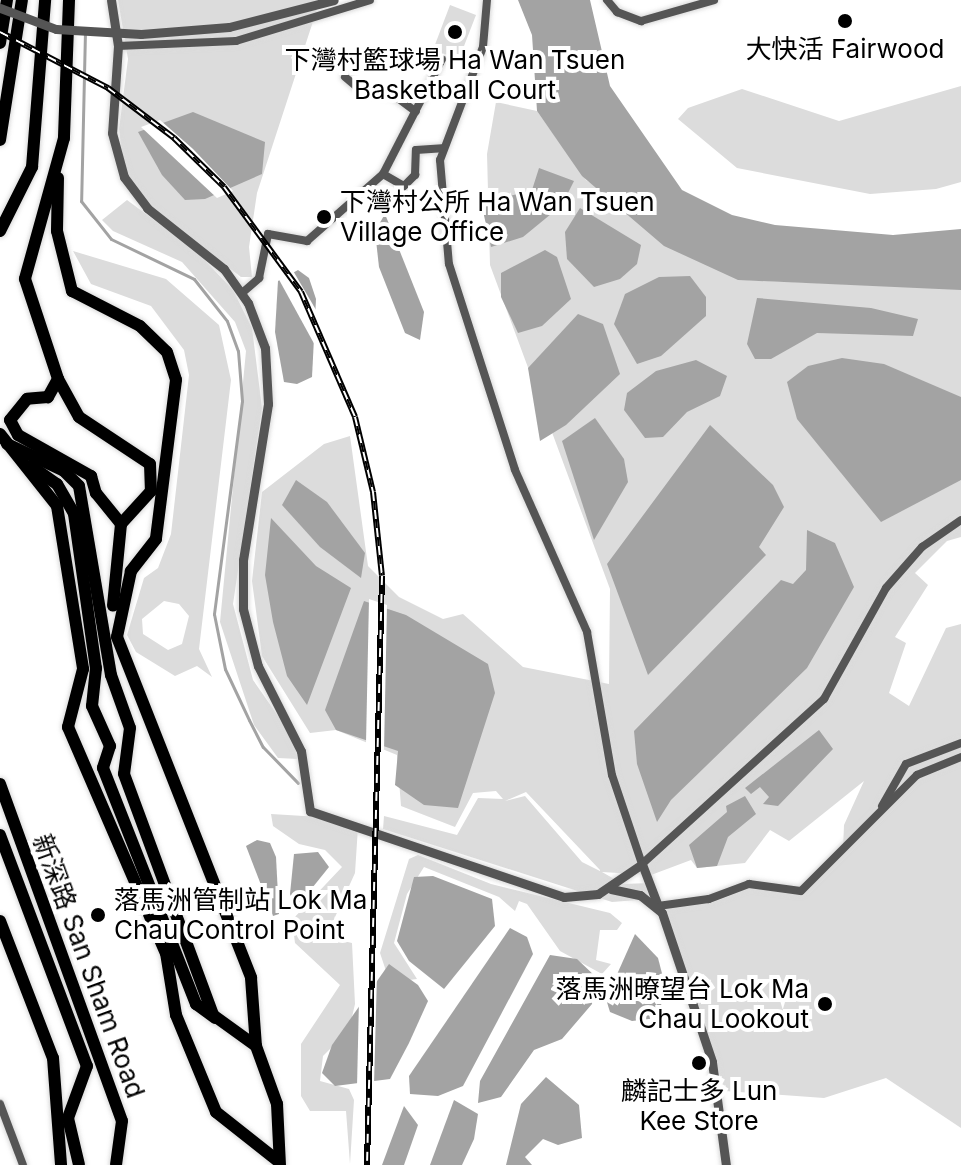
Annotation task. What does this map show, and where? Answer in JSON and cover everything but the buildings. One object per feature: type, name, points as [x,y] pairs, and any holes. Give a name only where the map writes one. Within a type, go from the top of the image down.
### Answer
[{"type":"main road","points":[[0,43],[7,0]]},
{"type":"main road","points":[[0,140],[22,0]]},
{"type":"main road","points":[[0,231],[32,167],[45,0]]},
{"type":"main road","points":[[69,0],[69,77],[58,178],[57,231],[72,291],[140,326],[167,352],[176,380],[156,539],[131,571],[117,637]]},
{"type":"main road","points":[[58,178],[25,279],[58,379],[86,427],[150,464],[151,491],[121,524],[112,620],[251,978],[256,1046],[277,1104],[280,1164]]},
{"type":"main road","points":[[58,379],[48,397],[27,399],[10,420],[18,435],[91,476],[96,493],[121,524]]},
{"type":"main road","points":[[2,438],[57,484],[74,514],[96,668],[92,706],[110,746],[103,768],[196,1004],[256,1046]]},
{"type":"main road","points":[[2,438],[64,471],[79,486],[111,675],[130,728],[124,774],[216,1019]]},
{"type":"main road","points":[[2,438],[57,506],[83,669],[68,727],[166,953],[176,1015],[216,1112],[266,1146],[280,1164]]},
{"type":"main road","name":"新深路 San Sham Road","points":[[0,784],[122,1121],[116,1165]]},
{"type":"main road","name":"新深路 San Sham Road","points":[[0,835],[87,1066],[68,1118],[79,1165]]},
{"type":"main road","points":[[0,921],[53,1058],[61,1165]]},
{"type":"street","points":[[111,0],[118,46],[112,133],[124,177],[147,208],[215,261],[242,293],[262,337],[269,383],[243,560],[243,609],[258,666],[301,751],[310,811],[557,895],[585,897],[610,889],[642,864],[824,699],[886,588],[922,547],[961,520]]},
{"type":"street","points":[[0,8],[56,29],[141,34],[229,27],[334,0]]},
{"type":"street","points":[[118,46],[236,41],[370,0]]},
{"type":"street","points":[[487,0],[483,47],[442,148],[441,215],[458,304],[515,470],[587,632],[612,775],[712,1062],[726,1165]]},
{"type":"street","points":[[607,0],[617,12],[641,21],[714,0]]},
{"type":"street","points":[[242,293],[259,278],[268,234],[307,241],[383,174],[442,59]]},
{"type":"street","points":[[345,77],[358,88],[395,96],[416,112]]},
{"type":"street","points":[[383,174],[404,186],[415,175],[416,150],[442,148]]},
{"type":"street","points":[[882,806],[906,764],[961,743]]},
{"type":"street","points":[[610,889],[633,891],[658,906],[709,899],[749,884],[801,891],[882,806],[917,775],[961,757]]},
{"type":"street","points":[[0,1104],[23,1165]]},
{"type":"shaded area","points":[[118,0],[320,0],[257,193],[249,247],[252,277],[241,277],[147,204],[124,169],[119,129],[128,59]]},
{"type":"shaded area","points":[[518,0],[590,0],[610,86],[682,190],[732,215],[775,225],[893,235],[961,229],[961,290],[738,280],[664,246],[582,176],[537,111],[532,35]]},
{"type":"shaded area","name":"下灣村籃球場 Ha Wan Tsuen Basketball Court","points":[[450,5],[476,15],[459,59],[433,50]]},
{"type":"shaded area","points":[[961,86],[961,182],[936,189],[870,194],[737,168],[678,119],[688,108],[742,89],[839,121]]},
{"type":"shaded area","points":[[496,102],[537,111],[586,180],[746,280],[961,289],[961,537],[947,541],[915,573],[928,585],[895,637],[906,643],[889,693],[909,706],[946,628],[961,624],[961,1128],[886,1078],[824,1098],[725,1091],[664,908],[714,902],[750,888],[802,894],[843,850],[844,825],[864,781],[789,841],[770,830],[745,863],[697,868],[691,860],[651,875],[602,872],[623,884],[650,883],[650,899],[612,902],[383,829],[384,816],[457,835],[478,798],[503,799],[496,791],[473,793],[455,827],[401,806],[397,755],[336,730],[310,733],[262,656],[252,581],[262,492],[324,444],[350,436],[368,566],[399,597],[443,619],[463,614],[523,667],[609,684],[610,589],[490,265],[487,154]],"holes":[[[526,792],[600,870],[582,862],[525,796],[505,801]]]},
{"type":"shaded area","points":[[193,112],[265,142],[262,174],[205,199],[185,200],[162,175],[138,132]]},
{"type":"shaded area","points":[[539,168],[574,181],[562,205],[523,237],[491,247],[483,211],[488,202],[532,190]]},
{"type":"shaded area","points":[[127,200],[196,251],[233,290],[252,328],[262,408],[233,604],[253,680],[292,736],[298,759],[278,758],[254,725],[220,622],[246,351],[235,322],[182,262],[113,231],[102,220]]},
{"type":"shaded area","points":[[580,208],[641,245],[637,264],[620,279],[594,287],[567,259],[565,232]]},
{"type":"shaded area","points":[[385,214],[424,312],[420,340],[405,333],[379,267],[375,231]]},
{"type":"shaded area","points":[[545,250],[557,257],[571,299],[542,326],[518,333],[501,297],[501,273]]},
{"type":"shaded area","points":[[73,251],[166,279],[219,325],[231,380],[199,649],[212,677],[197,666],[175,676],[136,652],[127,635],[144,578],[158,568],[171,534],[189,375],[184,350],[151,306],[91,284]],"holes":[[[164,601],[179,604],[189,616],[182,644],[168,650],[143,634],[142,619]]]},
{"type":"shaded area","points":[[298,270],[309,278],[316,299],[312,377],[297,384],[284,382],[275,332],[278,281]]},
{"type":"shaded area","points":[[690,276],[706,297],[706,316],[661,356],[637,364],[614,324],[625,294],[659,277]]},
{"type":"shaded area","points":[[757,298],[871,308],[918,319],[913,336],[817,333],[771,359],[755,359],[747,344]]},
{"type":"shaded area","points":[[578,314],[603,324],[620,374],[566,425],[540,441],[528,368]]},
{"type":"shaded area","points":[[842,358],[884,364],[961,397],[961,480],[881,522],[797,419],[787,382],[808,366]]},
{"type":"shaded area","points":[[696,360],[727,376],[720,396],[687,412],[663,437],[645,438],[624,410],[627,393],[656,371]]},
{"type":"shaded area","points":[[595,418],[624,459],[628,482],[594,540],[562,441]]},
{"type":"shaded area","points":[[710,425],[773,485],[784,507],[759,547],[766,555],[648,675],[607,564]]},
{"type":"shaded area","points":[[296,480],[327,502],[365,553],[361,578],[320,547],[282,505]]},
{"type":"shaded area","points":[[271,518],[316,566],[351,588],[307,705],[287,676],[273,622],[265,575]]},
{"type":"shaded area","points":[[807,530],[835,543],[854,587],[807,668],[671,800],[657,822],[637,764],[634,731],[781,580],[793,584],[806,570]]},
{"type":"shaded area","points":[[364,601],[406,615],[488,664],[495,693],[458,808],[424,805],[395,785],[398,751],[336,730],[325,710]]},
{"type":"shaded area","points":[[819,730],[833,749],[778,806],[763,804],[769,797],[760,787],[751,794],[745,788]]},
{"type":"shaded area","points":[[745,796],[756,814],[728,837],[717,866],[697,868],[689,845],[727,812],[726,806]]},
{"type":"shaded area","points":[[271,814],[337,818],[358,827],[355,873],[326,937],[352,943],[355,1004],[349,1030],[323,1056],[320,1081],[349,1089],[354,1100],[350,1164],[346,1111],[310,1111],[301,1096],[301,1044],[340,985],[295,943],[292,920],[342,867],[325,850],[299,844],[273,826]]},
{"type":"shaded area","points":[[257,840],[270,843],[276,857],[279,914],[273,916],[246,846]]},
{"type":"shaded area","points":[[318,852],[329,867],[296,908],[290,894],[294,854]]},
{"type":"shaded area","points":[[418,855],[491,884],[610,913],[622,923],[617,930],[600,930],[596,960],[611,964],[602,974],[560,951],[527,904],[519,901],[515,911],[499,897],[424,867],[407,894],[394,943],[417,979],[401,981],[387,974],[380,953],[409,859]]},
{"type":"shaded area","points":[[433,876],[492,899],[495,926],[444,989],[409,961],[397,941],[414,877]]},
{"type":"shaded area","points":[[510,928],[527,937],[533,954],[463,1086],[438,1096],[410,1094],[409,1076]]},
{"type":"shaded area","points":[[635,934],[658,958],[666,989],[657,1018],[632,1021],[610,1012],[606,999]]},
{"type":"shaded area","points":[[550,955],[577,959],[596,977],[592,1004],[562,1039],[534,1050],[501,1097],[478,1103],[480,1081]]},
{"type":"shaded area","points":[[389,964],[418,985],[428,1001],[390,1079],[335,1086],[322,1073],[332,1045]]},
{"type":"shaded area","points":[[546,1077],[579,1105],[582,1138],[558,1145],[543,1139],[525,1157],[532,1165],[506,1165],[521,1104]]},
{"type":"shaded area","points":[[454,1100],[478,1114],[474,1139],[462,1165],[430,1165]]},
{"type":"shaded area","points":[[404,1106],[418,1125],[404,1165],[382,1165]]},
{"type":"pier","points":[[160,120],[233,191],[217,198],[141,127]]},
{"type":"pier","points":[[292,269],[319,315],[317,349],[277,276]]},
{"type":"pier","points":[[369,599],[387,605],[384,750],[366,743]]},
{"type":"pier","points":[[377,974],[374,1085],[357,1087],[359,1000]]},
{"type":"waterway","points":[[85,31],[81,201],[111,239],[194,279],[227,321],[238,351],[242,401],[214,614],[225,669],[249,720],[263,747],[298,783]]},
{"type":"railway","points":[[0,32],[108,88],[174,138],[224,187],[301,292],[355,417],[373,492],[382,576],[367,1165]]},
{"type":"place","name":"大快活 Fairwood","points":[[845,21]]},
{"type":"place","name":"下灣村籃球場 Ha Wan Tsuen Basketball Court","points":[[455,32]]},
{"type":"place","name":"下灣村公所 Ha Wan Tsuen Village Office","points":[[324,217]]},
{"type":"place","name":"落馬洲管制站 Lok Ma Chau Control Point","points":[[98,915]]},
{"type":"place","name":"落馬洲暸望台 Lok Ma Chau Lookout","points":[[825,1004]]},
{"type":"place","name":"麟記士多 Lun Kee Store","points":[[699,1063]]}]
